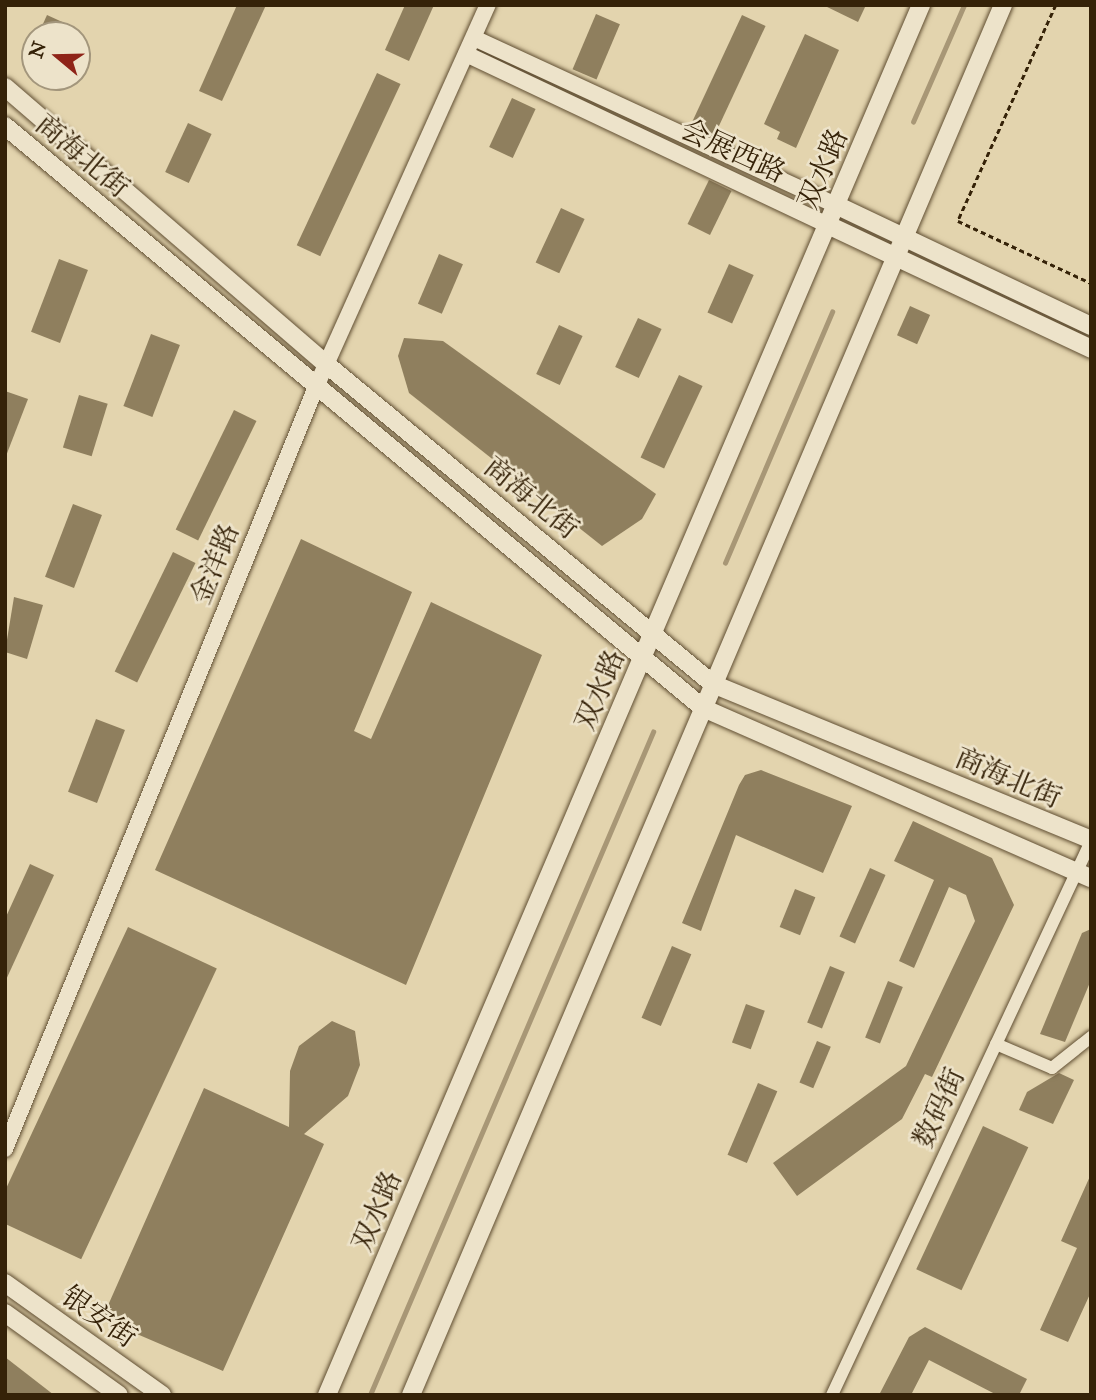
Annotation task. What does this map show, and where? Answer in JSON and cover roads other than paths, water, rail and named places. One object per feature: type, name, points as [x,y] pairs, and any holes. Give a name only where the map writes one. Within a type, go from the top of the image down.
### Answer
[{"type":"main road","name":"双水路","points":[[327,1395],[920,5]]},
{"type":"main road","points":[[411,1395],[1003,5]]},
{"type":"main road","name":"商海北街","points":[[5,87],[326,364],[654,632],[713,684],[1091,841]]},
{"type":"main road","name":"商海北街","points":[[5,126],[641,660],[704,708],[1084,875]]},
{"type":"main road","name":"会展西路","points":[[836,205],[1091,326]]},
{"type":"main road","name":"会展西路","points":[[828,225],[1091,349]]},
{"type":"main road","name":"银安街","points":[[5,1283],[162,1395]]},
{"type":"main road","name":"银安街","points":[[5,1313],[119,1395]]},
{"type":"street","name":"金洋路","points":[[5,1149],[316,387],[488,5]]},
{"type":"street","name":"会展西路","points":[[474,38],[836,205]]},
{"type":"street","name":"会展西路","points":[[466,54],[828,225]]},
{"type":"street","name":"数码街","points":[[832,1395],[996,1044],[1084,875],[1091,841]]},
{"type":"street","points":[[996,1044],[1052,1068],[1091,1037]]},
{"type":"waterway","points":[[913,122],[964,5]]},
{"type":"waterway","points":[[725,563],[832,312]]},
{"type":"waterway","points":[[370,1395],[653,732]]}]
